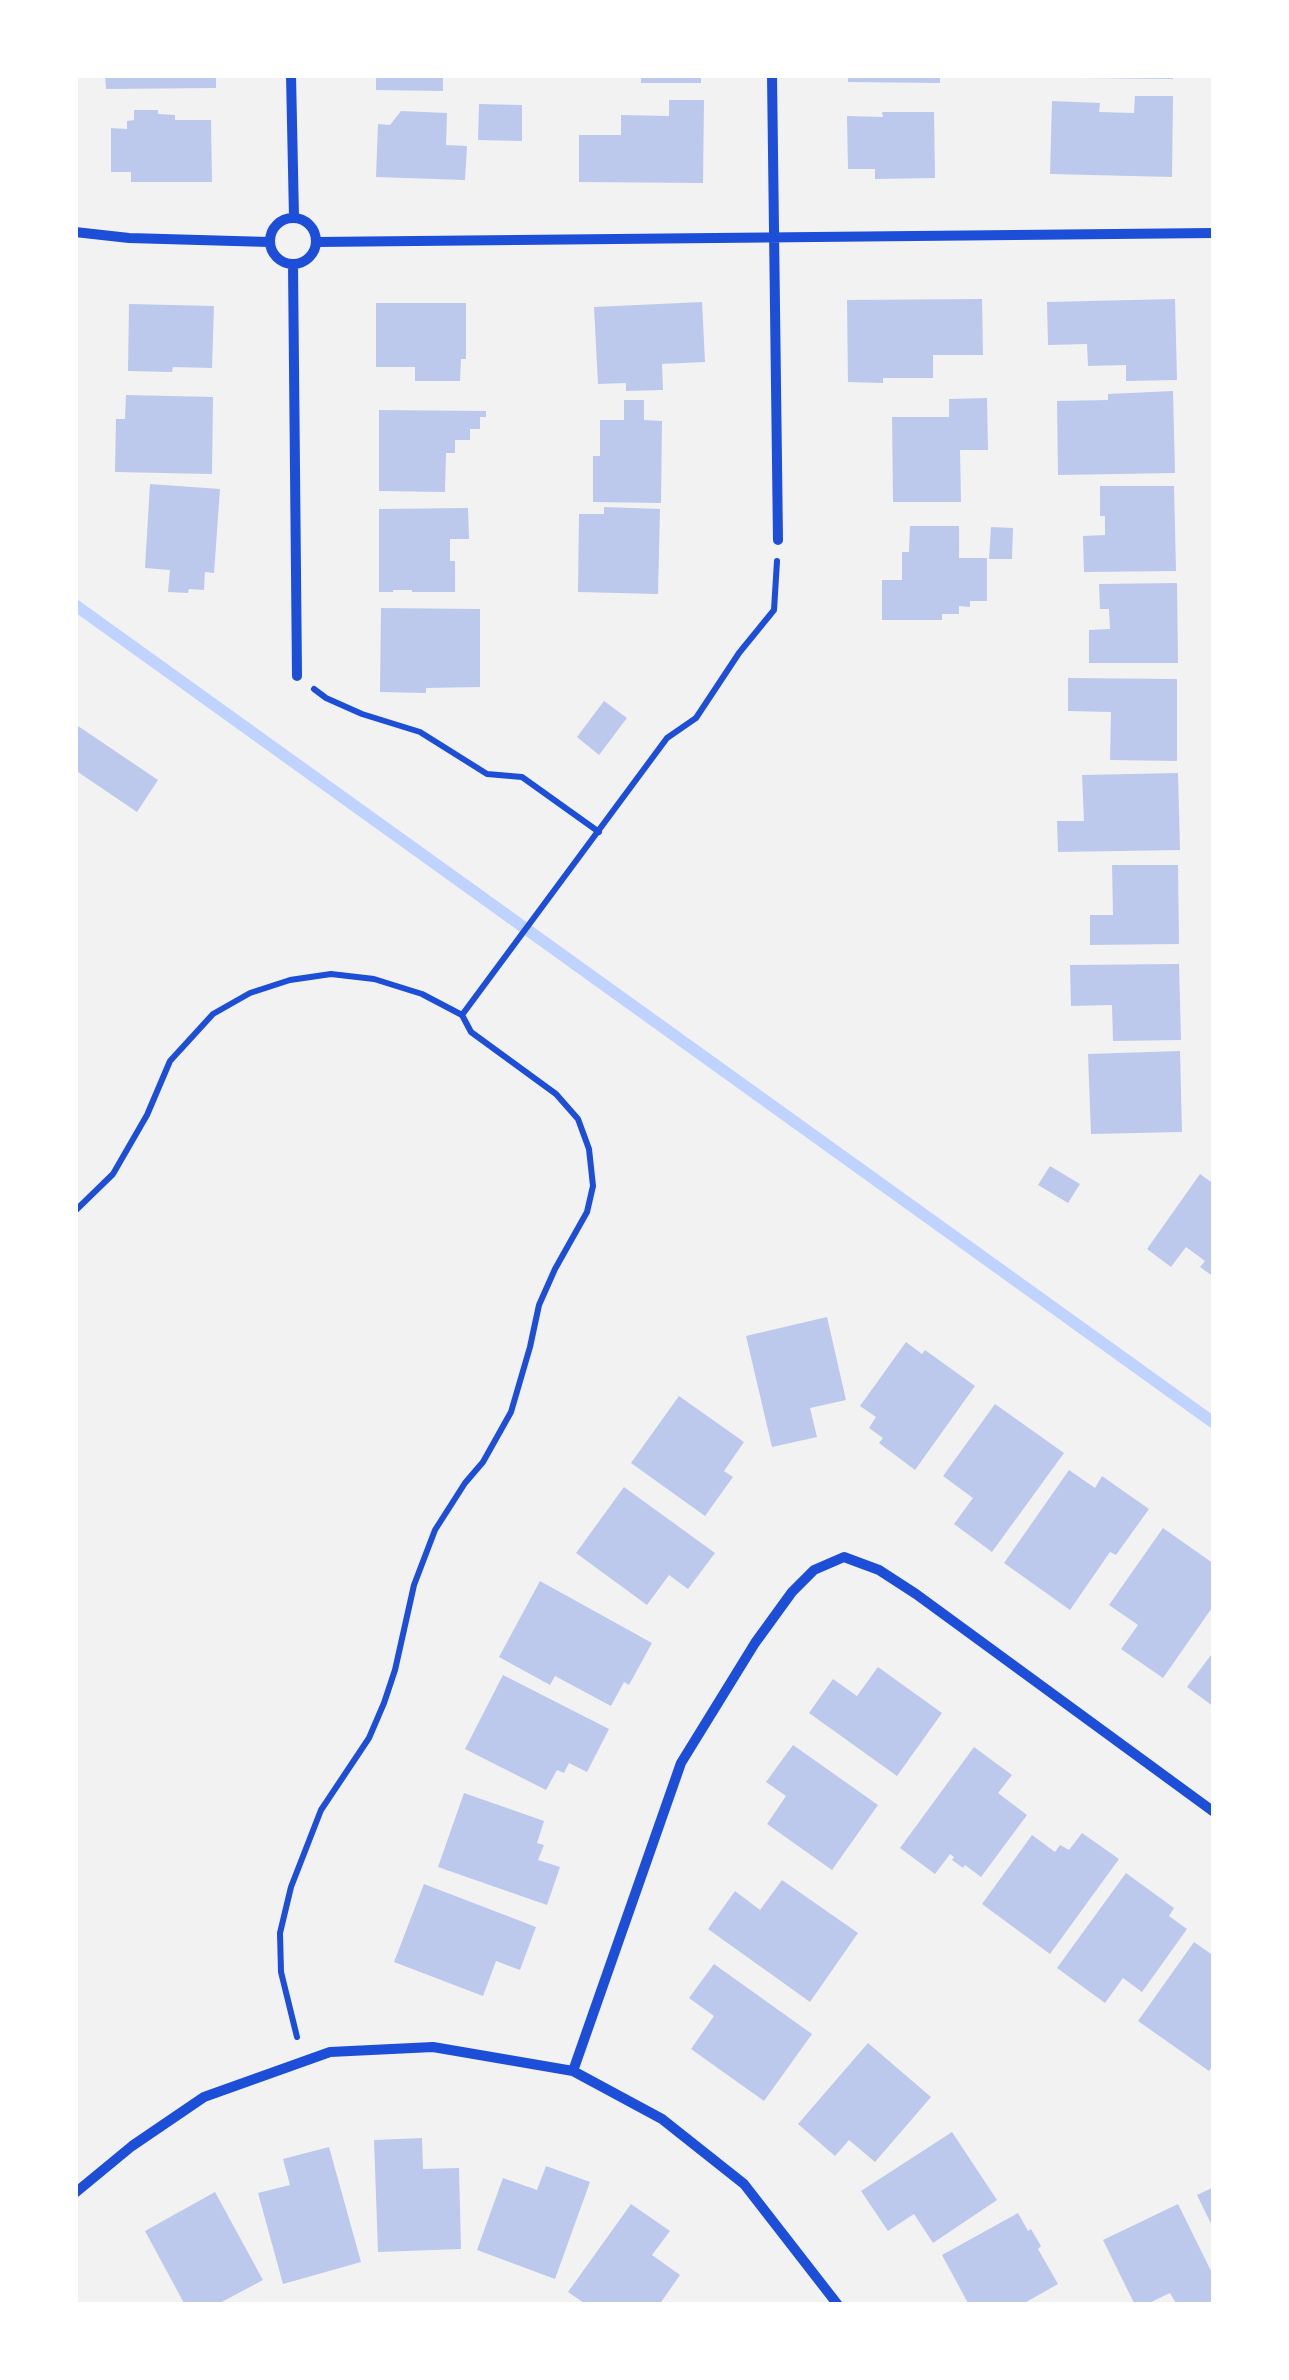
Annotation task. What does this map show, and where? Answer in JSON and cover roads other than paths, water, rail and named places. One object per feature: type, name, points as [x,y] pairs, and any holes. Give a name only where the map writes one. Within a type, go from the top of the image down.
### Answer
[{"type":"street","points":[[291,75],[294,217]]},
{"type":"street","points":[[772,75],[778,540]]},
{"type":"street","points":[[294,217],[308,224],[316,242],[309,258],[287,264],[274,256],[270,234],[279,222],[294,217]]},
{"type":"street","points":[[75,232],[129,238],[269,242]]},
{"type":"street","points":[[316,242],[1214,233]]},
{"type":"street","points":[[293,264],[297,676]]},
{"type":"street","points":[[573,2071],[681,1763],[755,1643],[792,1592],[814,1570],[844,1557],[879,1570],[916,1594],[1214,1812]]},
{"type":"street","points":[[75,2192],[132,2146],[204,2097],[330,2052],[433,2046],[573,2071],[662,2119],[744,2184],[838,2305]]},
{"type":"waterway","points":[[75,605],[1214,1423]]}]
